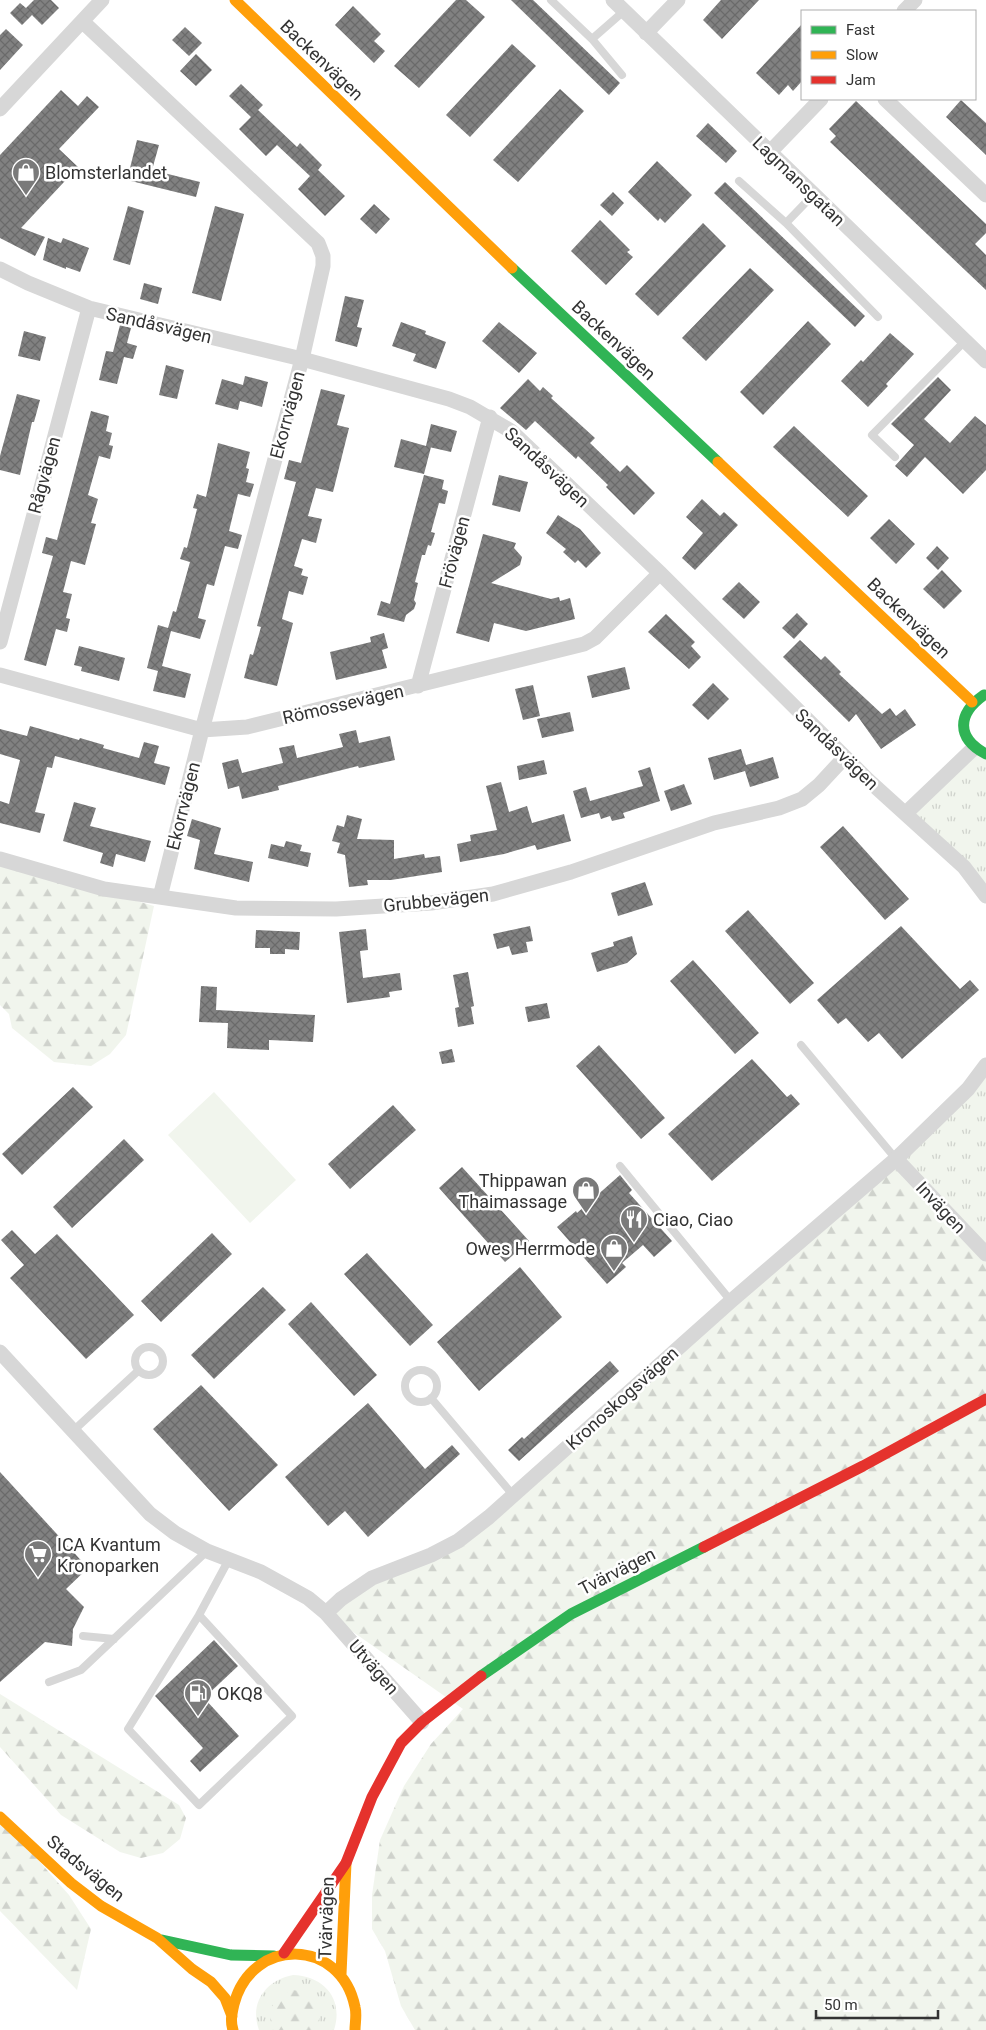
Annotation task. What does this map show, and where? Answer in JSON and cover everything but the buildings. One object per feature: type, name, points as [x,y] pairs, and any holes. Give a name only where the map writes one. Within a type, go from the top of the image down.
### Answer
[{"type":"main road","name":"Backenvägen","points":[[235,0],[490,247],[972,702]]},
{"type":"main road","points":[[980,751],[968,741],[963,725],[967,709],[972,702],[986,694]]},
{"type":"main road","name":"Tvärvägen","points":[[232,2026],[236,1996],[246,1979],[256,1968],[279,1954],[346,1863],[372,1797],[402,1743],[422,1722],[492,1666],[570,1614],[863,1466],[986,1399]]},
{"type":"main road","name":"Stadsvägen","points":[[0,1817],[71,1883],[101,1906],[157,1938],[192,1968],[212,1982],[224,1998],[232,2026]]},
{"type":"main road","name":"Tvärvägen","points":[[341,1974],[346,1863]]},
{"type":"main road","name":"Stadsvägen","points":[[157,1938],[231,1955],[303,1953],[324,1961],[341,1974]]},
{"type":"main road","points":[[341,1974],[354,1998],[366,2030]]},
{"type":"main road","points":[[354,1998],[357,2015],[355,2030]]},
{"type":"street","points":[[0,109],[102,0]]},
{"type":"street","points":[[646,33],[678,0]]},
{"type":"street","points":[[905,10],[915,0]]},
{"type":"street","name":"Lagmansgatan","points":[[618,5],[986,361]]},
{"type":"street","name":"Ekorrvägen","points":[[83,22],[318,243],[323,256],[323,266],[302,359],[202,730],[160,897]]},
{"type":"street","points":[[770,153],[820,100]]},
{"type":"street","points":[[886,100],[986,195]]},
{"type":"street","name":"Sandåsvägen","points":[[0,269],[28,283],[89,308],[302,359],[449,398],[490,417],[511,431],[660,573],[845,757],[906,813]]},
{"type":"street","name":"Rågvägen","points":[[0,642],[89,308]]},
{"type":"street","name":"Frövägen","points":[[418,686],[490,417]]},
{"type":"street","name":"Römossevägen","points":[[0,675],[202,730],[247,727],[590,642],[660,573]]},
{"type":"street","points":[[980,751],[906,813],[964,867],[986,896]]},
{"type":"street","name":"Grubbevägen","points":[[0,859],[104,889],[236,908],[336,909],[431,903],[493,894],[571,872],[714,823],[779,808],[802,799],[845,757]]},
{"type":"street","name":"Kronoskogsvägen","points":[[326,1613],[341,1599],[372,1578],[431,1555],[458,1542],[489,1517],[731,1301],[896,1159],[968,1089],[986,1065]]},
{"type":"street","name":"Invägen","points":[[896,1159],[986,1254]]},
{"type":"street","points":[[0,1352],[150,1514],[175,1533],[207,1552],[261,1572],[308,1598],[326,1613]]},
{"type":"street","name":"Utvägen","points":[[326,1613],[422,1722]]},
{"type":"lane","points":[[551,0],[592,39],[622,75]]},
{"type":"lane","points":[[592,39],[618,5]]},
{"type":"lane","points":[[739,181],[786,223],[878,317]]},
{"type":"lane","points":[[786,223],[814,195]]},
{"type":"lane","points":[[895,457],[872,434],[965,341]]},
{"type":"lane","points":[[801,1045],[896,1159]]},
{"type":"lane","points":[[620,1166],[731,1301]]},
{"type":"lane","points":[[424,1370],[433,1375],[437,1384],[431,1398],[421,1401],[411,1398],[406,1389],[406,1383],[411,1374],[424,1370]]},
{"type":"lane","points":[[73,1431],[138,1371]]},
{"type":"lane","points":[[431,1398],[513,1495]]},
{"type":"lane","points":[[49,1682],[81,1670],[207,1552]]},
{"type":"lane","points":[[199,1615],[292,1716],[199,1805],[128,1729],[199,1615],[228,1561]]},
{"type":"lane","points":[[83,1636],[114,1639]]},
{"type":"green space","points":[[974,748],[986,754],[986,896],[906,813]]},
{"type":"green space","points":[[0,861],[154,906],[126,1035],[110,1054],[91,1066],[54,1062],[12,1028],[9,1014],[0,1005]]},
{"type":"green space","points":[[986,1065],[986,1254],[896,1159]]},
{"type":"green space","points":[[214,1092],[296,1180],[250,1223],[168,1135]]},
{"type":"green space","points":[[896,1159],[986,1244],[986,2030],[415,2030],[401,2006],[385,1951],[372,1929],[372,1895],[380,1840],[404,1786],[431,1744],[463,1709],[326,1613],[341,1599],[458,1541]]},
{"type":"green space","points":[[0,1694],[179,1805],[186,1818],[180,1839],[163,1853],[141,1858],[120,1852],[61,1815],[0,1747]]},
{"type":"green space","points":[[0,1817],[69,1895],[91,1929],[77,1990],[0,1911]]},
{"type":"green space","points":[[293,1975],[304,1976],[314,1980],[329,1991],[334,1999],[336,2008],[334,2030],[259,2030],[256,2011],[262,1994],[275,1982]]},
{"type":"green space","points":[[293,1990],[307,1994],[316,2003],[320,2016],[316,2030],[274,2030],[270,2017],[273,2005],[286,1992]]},
{"type":"traffic: fast","points":[[512,268],[718,462]]},
{"type":"traffic: fast","points":[[984,695],[969,710],[964,726],[969,741],[986,754]]},
{"type":"traffic: fast","points":[[481,1676],[571,1614],[704,1547]]},
{"type":"traffic: fast","points":[[162,1940],[231,1955],[274,1956]]},
{"type":"traffic: slow","points":[[235,0],[512,268]]},
{"type":"traffic: slow","points":[[718,462],[972,702]]},
{"type":"traffic: slow","points":[[0,1817],[71,1883],[101,1906],[157,1938],[192,1969],[211,1982],[225,1998],[232,2016]]},
{"type":"traffic: slow","points":[[341,1974],[346,1863]]},
{"type":"traffic: slow","points":[[233,2030],[231,2020],[234,2004],[244,1982],[259,1966],[277,1957],[296,1954],[315,1958],[333,1968],[347,1984],[356,2010],[355,2030]]},
{"type":"traffic: jam","points":[[704,1547],[863,1466],[986,1399]]},
{"type":"traffic: jam","points":[[284,1953],[346,1863],[372,1797],[401,1743],[422,1722],[481,1676]]},
{"type":"place","name":"Blomsterlandet","points":[[26,196]]},
{"type":"place","name":"Thippawan Thaimassage","points":[[586,1214]]},
{"type":"place","name":"Ciao, Ciao","points":[[634,1243]]},
{"type":"place","name":"Owes Herrmode","points":[[614,1272]]},
{"type":"place","name":"ICA Kvantum Kronoparken","points":[[38,1578]]},
{"type":"place","name":"OKQ8","points":[[198,1717]]}]
